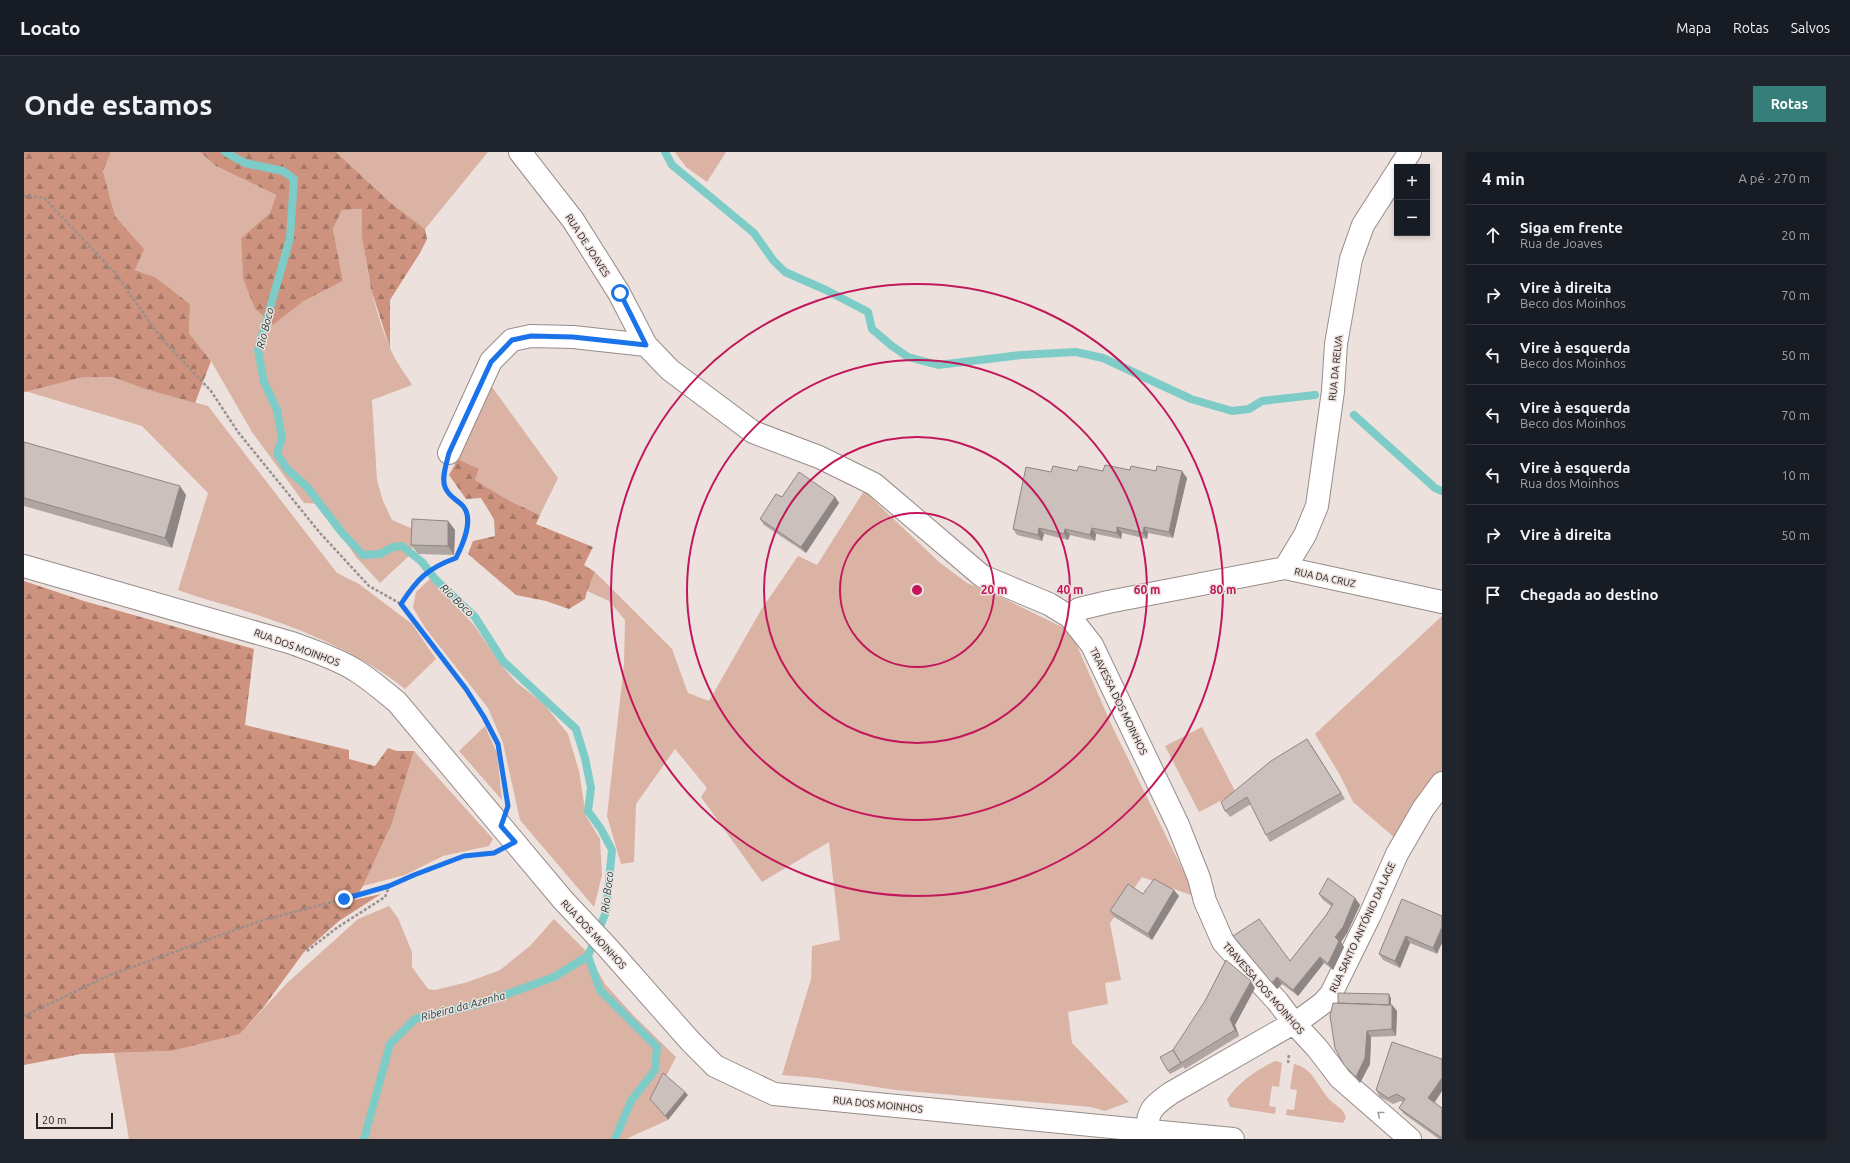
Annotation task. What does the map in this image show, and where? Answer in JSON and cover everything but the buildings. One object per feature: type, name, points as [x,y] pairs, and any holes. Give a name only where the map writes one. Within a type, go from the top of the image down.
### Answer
[{"type":"street","name":"RUA DE JOAVES","points":[[520,152],[573,220],[620,293],[646,345]]},
{"type":"street","points":[[1402,164],[1410,152]]},
{"type":"street","name":"RUA DA RELVA","points":[[1285,568],[1305,535],[1317,506],[1333,390],[1336,344],[1351,260],[1364,225],[1394,177]]},
{"type":"street","points":[[449,453],[491,362],[512,340],[531,336],[559,337],[646,345]]},
{"type":"street","name":"TRAVESSA DOS MOINHOS","points":[[646,345],[670,370],[753,432],[819,457],[874,484],[982,576],[1049,604],[1070,617],[1092,645],[1178,825],[1199,878],[1205,901],[1223,942],[1278,1002],[1340,1078],[1410,1139]]},
{"type":"street","name":"RUA DOS MOINHOS","points":[[24,566],[265,635],[326,656],[354,669],[397,702],[563,900],[608,948],[690,1042],[715,1066],[774,1094],[1080,1131],[1116,1134],[1146,1129],[1233,1139]]},
{"type":"street","name":"RUA DA CRUZ","points":[[1070,617],[1079,609],[1108,602],[1285,568],[1442,602]]},
{"type":"street","name":"RUA SANTO ANTÓNIO DA LAGE","points":[[1146,1129],[1148,1115],[1157,1104],[1171,1093],[1316,1010],[1331,994],[1370,915],[1397,854],[1423,809],[1442,783]]},
{"type":"path","points":[[24,196],[44,198],[115,273],[161,338],[211,390],[238,432],[320,532],[368,586],[401,604],[466,689],[484,717],[498,744],[508,806],[508,834],[494,853],[464,856],[444,862],[389,886],[260,921],[110,975],[24,1016]]},
{"type":"path","points":[[401,604],[421,577],[438,564],[456,558],[464,543],[468,523],[463,506],[452,497],[444,487],[445,469],[449,453]]},
{"type":"path","points":[[307,951],[338,927],[385,897],[389,886]]},
{"type":"shaded area","points":[[111,152],[200,152],[216,166],[276,195],[270,213],[241,238],[243,279],[255,309],[273,325],[304,301],[343,281],[333,229],[342,210],[363,209],[366,262],[373,297],[392,353],[412,385],[372,400],[377,480],[383,501],[392,520],[413,529],[412,553],[380,583],[356,557],[320,504],[304,503],[252,432],[211,361],[189,333],[190,304],[155,277],[135,270],[143,248],[115,216],[103,171]]},
{"type":"shaded area","points":[[336,152],[488,152],[425,229],[391,203]]},
{"type":"shaded area","points":[[675,152],[726,152],[707,182],[686,167]]},
{"type":"shaded area","points":[[84,377],[112,377],[145,389],[208,406],[337,573],[359,584],[412,624],[436,659],[405,689],[386,675],[346,651],[325,641],[258,615],[178,590],[208,493],[142,426],[25,391]]},
{"type":"shaded area","points":[[492,387],[558,478],[540,515],[510,501],[475,480],[479,469],[458,459],[474,418]]},
{"type":"shaded area","points":[[864,491],[939,562],[967,583],[1007,600],[1064,628],[1075,641],[1112,726],[1196,897],[1142,877],[1110,923],[1121,980],[1105,983],[1108,1004],[1068,1012],[1072,1043],[1129,1102],[1105,1111],[1091,1107],[896,1090],[817,1078],[782,1075],[811,979],[812,946],[840,940],[829,842],[762,882],[701,797],[707,788],[675,749],[636,804],[634,862],[621,864],[607,816],[624,664],[625,620],[609,601],[587,591],[595,572],[672,649],[688,693],[709,701],[761,610],[798,556],[817,565]]},
{"type":"shaded area","points":[[430,579],[474,625],[503,667],[516,682],[544,704],[568,734],[579,771],[586,816],[600,839],[602,875],[594,907],[520,820],[503,743],[488,708],[426,629],[413,608],[416,592]]},
{"type":"shaded area","points":[[1442,616],[1442,771],[1395,838],[1353,802],[1340,775],[1315,734]]},
{"type":"shaded area","points":[[485,726],[497,753],[502,800],[459,751]]},
{"type":"shaded area","points":[[1202,727],[1236,793],[1199,812],[1165,746]]},
{"type":"shaded area","points":[[414,751],[493,839],[489,846],[443,856],[405,875],[363,886],[392,823]]},
{"type":"shaded area","points":[[389,906],[398,918],[412,952],[412,967],[428,989],[435,990],[468,982],[500,970],[530,946],[554,919],[586,951],[605,984],[634,1016],[676,1057],[653,1102],[668,1120],[626,1139],[129,1139],[114,1053],[172,1051],[240,1034],[286,984],[358,919]]},
{"type":"shaded area","points":[[1275,1061],[1282,1063],[1279,1087],[1272,1086],[1269,1106],[1276,1107],[1275,1114],[1230,1107],[1227,1099],[1237,1087],[1255,1072]]},
{"type":"shaded area","points":[[1294,1064],[1301,1066],[1311,1074],[1327,1097],[1342,1110],[1346,1118],[1343,1123],[1286,1115],[1287,1109],[1294,1110],[1297,1090],[1290,1089]]},
{"type":"green space","points":[[24,152],[111,152],[103,171],[115,216],[144,249],[135,270],[155,277],[190,304],[189,333],[211,361],[195,403],[145,389],[112,377],[84,377],[24,392]]},
{"type":"green space","points":[[200,152],[336,152],[391,203],[425,229],[427,239],[420,253],[390,300],[390,348],[371,289],[362,237],[362,209],[342,210],[333,229],[343,281],[304,301],[273,325],[255,309],[243,279],[241,238],[270,213],[276,195],[216,166]]},
{"type":"green space","points":[[458,459],[479,469],[475,480],[510,501],[540,515],[536,524],[593,547],[584,565],[595,572],[585,599],[569,609],[546,601],[516,595],[468,554],[473,541],[495,536],[494,519],[481,498],[466,499],[449,475]]},
{"type":"green space","points":[[24,581],[84,601],[254,649],[245,725],[349,750],[349,759],[375,766],[388,748],[397,751],[414,751],[392,823],[363,886],[354,900],[381,894],[339,921],[304,952],[263,1008],[240,1034],[172,1051],[81,1054],[24,1065]]},
{"type":"waterway","name":"Rio Boco","points":[[225,152],[245,163],[283,171],[294,179],[290,238],[258,350],[264,382],[277,410],[282,438],[277,454],[287,469],[307,487],[343,534],[363,555],[380,554],[393,547],[402,546],[422,562],[435,579],[475,617],[503,661],[576,729],[585,758],[591,788],[588,811],[601,829],[612,850],[606,912],[588,956],[600,990],[657,1047],[655,1070],[631,1101],[615,1139]]},
{"type":"waterway","points":[[665,152],[672,165],[754,233],[773,260],[785,272],[826,290],[868,312],[872,329],[908,357],[938,365],[1021,355],[1076,352],[1103,358],[1191,399],[1232,411],[1249,409],[1262,401],[1315,395]]},
{"type":"waterway","points":[[1354,415],[1435,488],[1442,491]]},
{"type":"waterway","name":"Ribeira da Azenha","points":[[364,1139],[390,1044],[415,1019],[483,1003],[554,977],[588,956]]},
{"type":"route","points":[[344,899],[389,886],[444,862],[464,856],[494,853],[515,842],[501,826],[508,806],[498,744],[484,717],[466,689],[417,627],[401,604],[407,593],[421,577],[438,564],[456,558],[464,543],[468,523],[463,506],[452,497],[444,487],[445,469],[449,453],[491,362],[512,340],[531,336],[573,337],[646,345],[620,293]]}]
